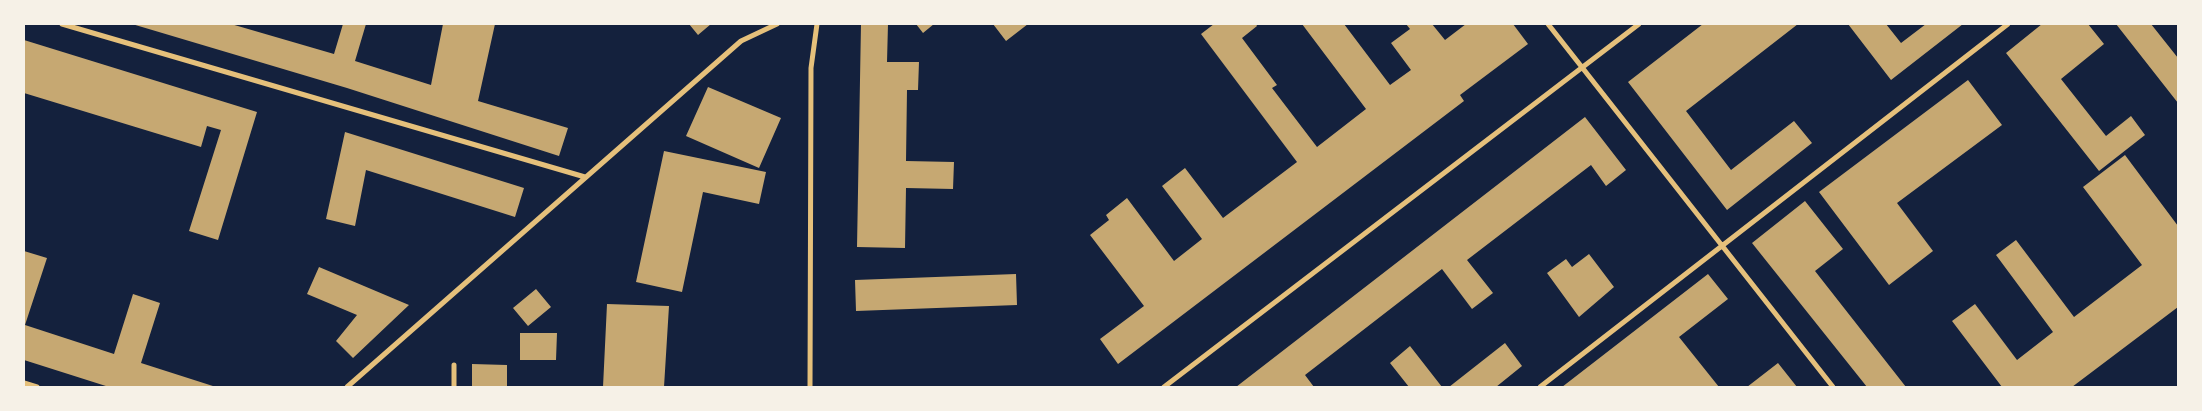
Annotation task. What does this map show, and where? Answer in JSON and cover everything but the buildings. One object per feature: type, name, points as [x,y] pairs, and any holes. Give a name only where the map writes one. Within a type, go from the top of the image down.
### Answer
[{"type":"street","points":[[62,24],[585,177]]},
{"type":"street","points":[[347,387],[740,41],[777,24]]},
{"type":"street","points":[[810,387],[811,68],[817,24]]},
{"type":"street","points":[[1548,24],[1833,387]]},
{"type":"street","points":[[1164,387],[1639,24]]},
{"type":"street","points":[[1540,387],[2008,24]]},
{"type":"street","points":[[454,365],[454,387]]},
{"type":"street","points":[[24,383],[37,387]]}]
